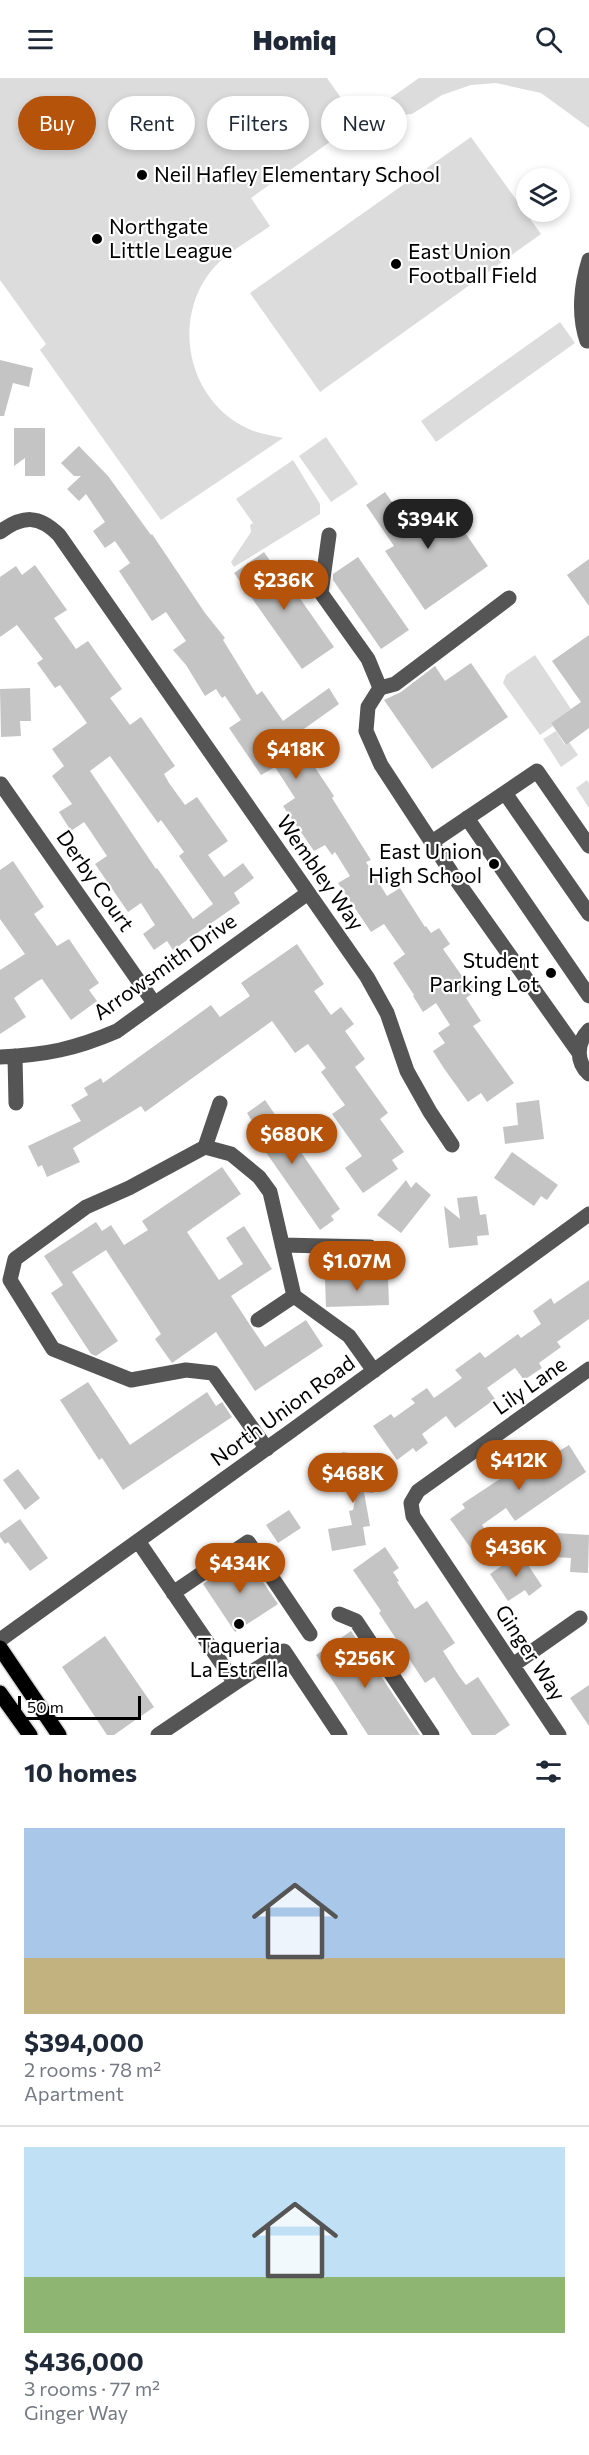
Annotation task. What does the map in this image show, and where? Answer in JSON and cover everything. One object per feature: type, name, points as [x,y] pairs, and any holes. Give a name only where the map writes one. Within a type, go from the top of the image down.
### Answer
[{"type":"main road","points":[[0,1648],[59,1735]]},
{"type":"main road","points":[[0,1693],[30,1735]]},
{"type":"street","points":[[587,341],[583,330],[581,295],[589,260]]},
{"type":"street","name":"Wembley Way","points":[[0,532],[23,519],[39,520],[53,530],[69,549],[367,977],[387,1013],[407,1071],[452,1145]]},
{"type":"street","points":[[329,535],[321,593],[368,659],[380,688]]},
{"type":"street","points":[[509,598],[395,684],[380,688],[368,707],[366,731],[381,765],[579,1053]]},
{"type":"street","points":[[432,842],[537,771],[589,846]]},
{"type":"street","name":"Derby Court","points":[[1,784],[154,1003]]},
{"type":"street","points":[[505,793],[589,914]]},
{"type":"street","points":[[467,819],[589,996]]},
{"type":"street","name":"Arrowsmith Drive","points":[[8,1057],[46,1054],[84,1045],[117,1030],[308,893]]},
{"type":"street","points":[[589,1030],[580,1044],[579,1053],[581,1063],[589,1074]]},
{"type":"street","points":[[8,1057],[16,1103]]},
{"type":"street","points":[[220,1103],[205,1147],[129,1188],[86,1208],[15,1259],[10,1280],[53,1349],[131,1380],[186,1371],[213,1373],[267,1449]]},
{"type":"street","points":[[205,1147],[231,1154],[259,1177],[270,1192],[294,1296],[349,1336],[374,1371]]},
{"type":"street","name":"North Union Road","points":[[0,1640],[589,1214]]},
{"type":"street","points":[[282,1245],[370,1247]]},
{"type":"street","points":[[258,1320],[294,1296]]},
{"type":"street","name":"Lily Lane","points":[[411,1503],[418,1491],[589,1369]]},
{"type":"street","name":"Ginger Way","points":[[411,1503],[413,1516],[559,1735]]},
{"type":"street","points":[[138,1541],[235,1683]]},
{"type":"street","points":[[173,1593],[248,1542],[310,1634]]},
{"type":"street","points":[[339,1614],[356,1621],[432,1735]]},
{"type":"street","points":[[513,1665],[580,1618]]},
{"type":"street","points":[[158,1735],[284,1651],[340,1735]]},
{"type":"shaded area","points":[[0,78],[327,78],[340,96],[321,96],[321,148],[251,198],[270,226],[214,267],[197,296],[191,318],[190,340],[193,363],[201,384],[214,403],[230,418],[251,430],[283,438],[161,520],[40,350],[46,344],[0,280]]},
{"type":"shaded area","points":[[419,78],[589,78],[589,128],[541,93],[496,83],[471,85],[442,95],[412,114],[407,114],[407,96],[393,96]]},
{"type":"shaded area","name":"East Union Football Field","points":[[471,137],[516,199],[516,222],[532,222],[541,234],[320,392],[250,293]]},
{"type":"shaded area","points":[[560,322],[575,343],[436,442],[421,421]]},
{"type":"shaded area","points":[[326,437],[358,484],[331,502],[299,456]]},
{"type":"shaded area","points":[[293,460],[320,504],[320,514],[234,567],[231,562],[251,532],[250,525],[253,523],[236,499]]},
{"type":"shaded area","points":[[535,655],[571,709],[551,723],[553,726],[540,735],[503,683],[506,675]]},
{"type":"shaded area","points":[[556,731],[565,745],[569,742],[578,755],[561,767],[543,739]]},
{"type":"shaded area","points":[[587,780],[589,783],[589,808],[576,788]]},
{"type":"building","points":[[0,360],[33,368],[29,387],[13,383],[4,416],[0,416]]},
{"type":"building","points":[[14,428],[45,428],[45,476],[25,476],[25,458],[14,466]]},
{"type":"building","points":[[79,446],[108,476],[152,534],[205,613],[225,638],[223,640],[257,695],[262,691],[283,721],[329,688],[339,704],[294,736],[334,796],[332,798],[371,860],[366,862],[387,896],[400,888],[425,927],[431,933],[439,928],[450,944],[443,949],[462,976],[465,974],[476,991],[466,998],[481,1021],[473,1026],[514,1083],[487,1102],[481,1093],[468,1102],[433,1051],[445,1043],[438,1033],[450,1025],[436,1003],[423,1012],[393,963],[405,954],[384,924],[371,932],[338,883],[350,876],[335,852],[332,855],[325,845],[314,851],[283,806],[295,798],[275,767],[261,775],[229,728],[241,720],[225,696],[222,698],[216,689],[205,696],[186,665],[173,650],[186,641],[166,612],[152,621],[119,571],[130,563],[115,541],[105,548],[93,531],[105,522],[86,494],[79,501],[67,489],[81,476],[74,476],[61,463]]},
{"type":"building","points":[[385,492],[409,527],[444,502],[488,566],[425,610],[385,551],[394,546],[366,505]]},
{"type":"building","points":[[264,552],[285,582],[287,580],[334,647],[302,669],[234,573]]},
{"type":"building","points":[[358,557],[409,630],[381,649],[333,580],[333,574]]},
{"type":"building","points":[[589,559],[589,606],[567,575]]},
{"type":"building","points":[[35,565],[67,610],[54,618],[76,649],[88,641],[122,689],[110,698],[130,725],[141,717],[175,766],[164,774],[169,783],[185,805],[197,797],[228,841],[208,855],[224,877],[243,863],[254,878],[234,893],[240,903],[173,950],[167,941],[154,950],[143,934],[155,925],[141,903],[128,912],[95,864],[107,856],[89,829],[84,822],[71,831],[59,812],[72,804],[52,776],[64,766],[52,749],[87,723],[60,685],[55,688],[37,663],[43,659],[17,625],[0,637],[0,577],[16,566],[22,575]],"holes":[[[110,756],[158,823],[161,820],[184,852],[179,856],[213,904],[193,919],[156,869],[90,771]]]},
{"type":"building","points":[[589,635],[589,728],[566,745],[551,723],[581,702],[552,661]]},
{"type":"building","points":[[471,663],[508,717],[432,769],[384,700],[401,692],[435,666],[445,681]]},
{"type":"building","points":[[30,688],[31,721],[20,721],[21,736],[1,737],[0,689]]},
{"type":"building","points":[[13,861],[44,907],[34,914],[57,946],[69,939],[99,983],[89,990],[97,1001],[71,1020],[42,979],[38,981],[14,998],[26,1017],[0,1034],[0,970],[25,954],[0,919],[0,870]]},
{"type":"building","points":[[297,944],[324,984],[314,991],[331,1015],[341,1007],[354,1024],[345,1031],[365,1059],[355,1067],[388,1113],[380,1119],[404,1152],[392,1160],[398,1169],[363,1193],[345,1168],[362,1156],[332,1114],[345,1105],[321,1072],[326,1068],[308,1044],[295,1053],[272,1021],[145,1112],[141,1106],[73,1148],[80,1162],[47,1177],[42,1165],[38,1167],[28,1146],[81,1121],[71,1105],[88,1095],[84,1088],[101,1078],[103,1083],[211,1005],[220,1017],[250,996],[241,983]]},
{"type":"building","points":[[265,1100],[340,1209],[331,1216],[334,1220],[320,1230],[247,1125],[252,1121],[247,1113]]},
{"type":"building","points":[[539,1100],[544,1139],[505,1144],[503,1127],[518,1125],[516,1103]]},
{"type":"building","points":[[512,1152],[558,1185],[547,1200],[541,1196],[534,1206],[494,1178]]},
{"type":"building","points":[[222,1167],[241,1194],[187,1232],[219,1280],[243,1264],[226,1238],[244,1226],[272,1269],[231,1296],[250,1325],[265,1347],[306,1320],[323,1346],[255,1391],[216,1332],[172,1363],[155,1339],[161,1334],[106,1250],[72,1272],[118,1341],[96,1356],[91,1354],[51,1293],[63,1285],[44,1256],[96,1222],[102,1231],[111,1225],[124,1245],[148,1230],[142,1221]]},
{"type":"building","points":[[406,1180],[411,1188],[416,1182],[431,1195],[401,1233],[377,1215]]},
{"type":"building","points":[[477,1196],[480,1215],[486,1214],[489,1235],[477,1236],[478,1245],[449,1248],[444,1206],[460,1219],[457,1198]]},
{"type":"building","points":[[388,1276],[389,1305],[326,1307],[325,1279]]},
{"type":"building","points":[[589,1280],[589,1319],[557,1342],[561,1347],[539,1363],[542,1368],[524,1380],[515,1368],[487,1388],[495,1399],[455,1428],[446,1416],[422,1434],[428,1443],[416,1452],[413,1448],[397,1460],[373,1426],[391,1414],[394,1418],[415,1403],[411,1399],[427,1388],[434,1398],[462,1378],[455,1370],[480,1352],[485,1358],[518,1334],[521,1338],[541,1324],[533,1311],[551,1298],[554,1304]]},
{"type":"building","points":[[88,1382],[130,1445],[207,1392],[216,1406],[222,1402],[232,1417],[123,1490],[102,1458],[99,1460],[60,1400]]},
{"type":"building","points":[[552,1440],[559,1451],[569,1445],[586,1472],[515,1521],[506,1508],[482,1525],[490,1537],[472,1550],[450,1519],[465,1508],[462,1504],[506,1475],[504,1473]]},
{"type":"building","points":[[342,1452],[364,1455],[360,1474],[375,1476],[373,1493],[364,1492],[370,1526],[363,1527],[366,1545],[332,1551],[328,1529],[352,1525],[349,1511],[353,1510],[358,1484],[337,1480]]},
{"type":"building","points":[[18,1469],[40,1498],[25,1510],[3,1480]]},
{"type":"building","points":[[289,1510],[301,1528],[278,1543],[266,1525]]},
{"type":"building","points":[[20,1519],[48,1558],[30,1571],[8,1542],[5,1544],[0,1537],[0,1533]]},
{"type":"building","points":[[555,1533],[589,1535],[588,1573],[570,1572],[571,1558],[554,1557]]},
{"type":"building","points":[[385,1547],[399,1568],[393,1572],[399,1581],[397,1582],[415,1609],[427,1601],[455,1643],[443,1651],[459,1676],[466,1685],[478,1677],[510,1725],[495,1735],[472,1735],[434,1677],[425,1683],[353,1570]]},
{"type":"building","points":[[520,1553],[542,1586],[529,1596],[525,1590],[508,1601],[490,1574]]},
{"type":"building","points":[[245,1556],[278,1604],[235,1632],[203,1584]]},
{"type":"building","points":[[351,1631],[420,1735],[368,1735],[316,1655]]},
{"type":"building","points":[[105,1636],[154,1707],[114,1735],[107,1735],[62,1667]]},
{"type":"building","points":[[589,1685],[589,1726],[570,1698]]},
{"type":"place","name":"Neil Hafley Elementary School","points":[[142,175]]},
{"type":"place","name":"Northgate Little League","points":[[97,239]]},
{"type":"place","name":"East Union Football Field","points":[[396,264]]},
{"type":"place","name":"East Union High School","points":[[494,864]]},
{"type":"place","name":"Student Parking Lot","points":[[551,973]]},
{"type":"place","name":"Taqueria La Estrella","points":[[239,1624]]}]
